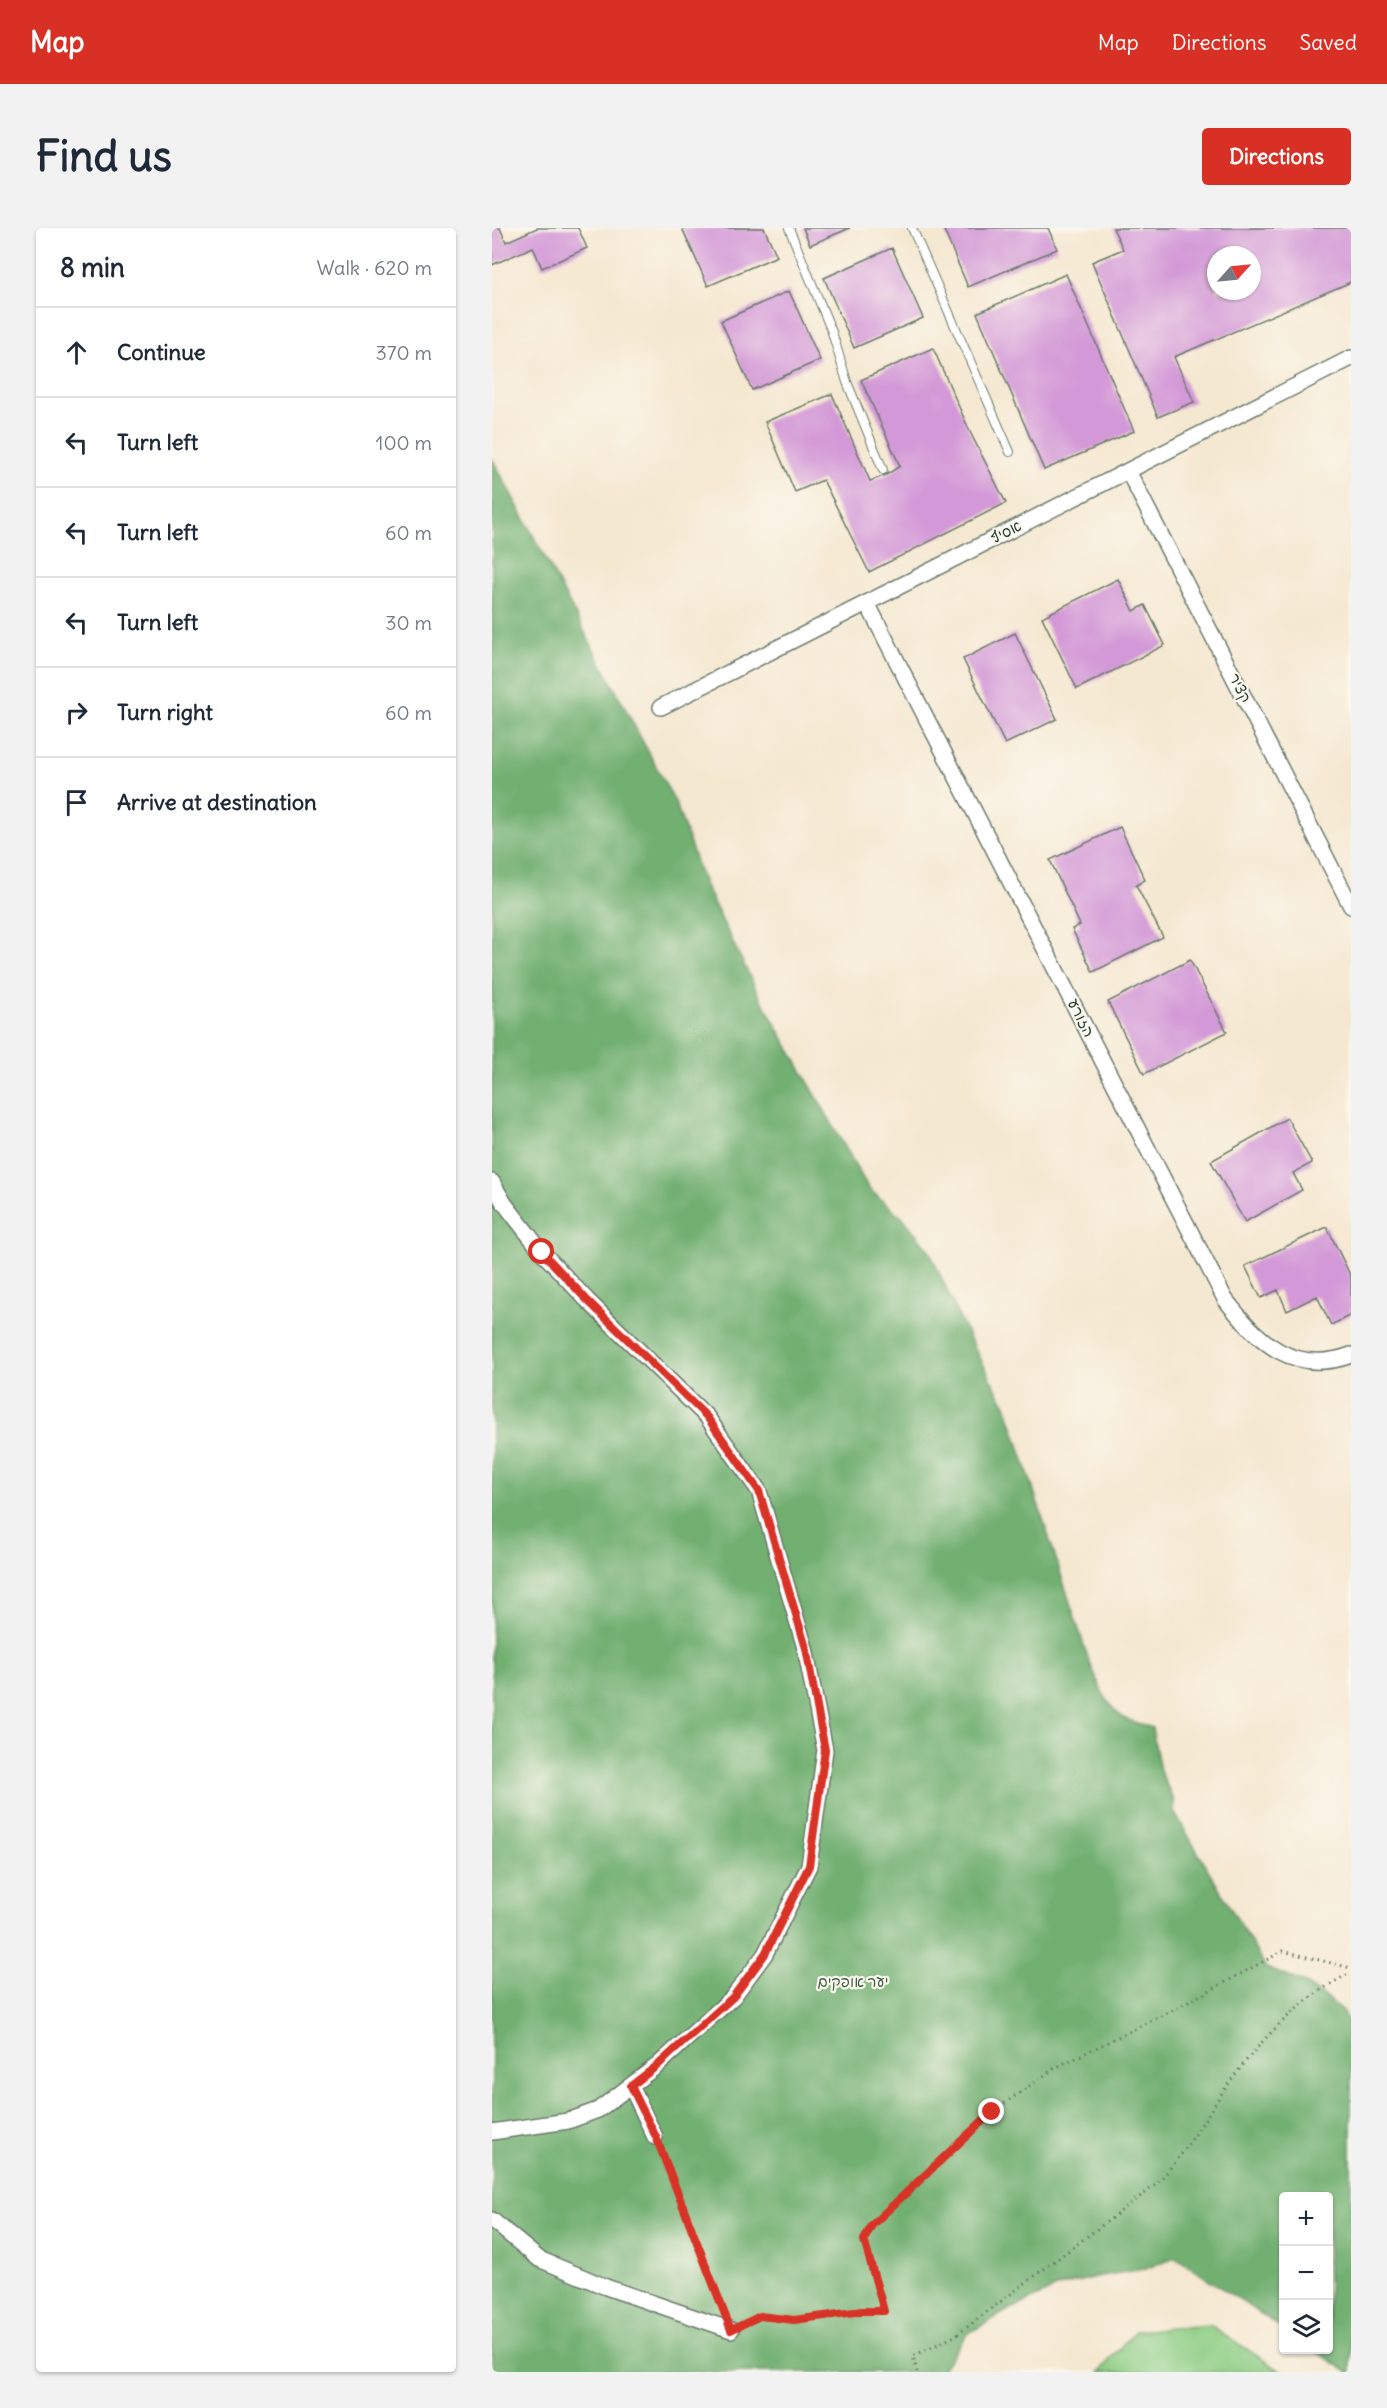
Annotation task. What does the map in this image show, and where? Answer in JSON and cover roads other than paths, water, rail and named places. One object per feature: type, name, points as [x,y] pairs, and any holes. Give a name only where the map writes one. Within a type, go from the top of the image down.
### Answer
[{"type":"street","name":"אסיף","points":[[661,707],[1351,358]]},
{"type":"street","name":"קציר","points":[[1128,471],[1351,906]]},
{"type":"street","name":"הזורע","points":[[867,603],[1225,1299],[1245,1324],[1263,1341],[1287,1355],[1310,1362],[1332,1362],[1351,1355]]},
{"type":"street","points":[[492,1182],[504,1203],[556,1268],[707,1417],[759,1491],[806,1648],[825,1750],[809,1866],[765,1954],[733,1997],[658,2065],[598,2110],[568,2121],[492,2132]]},
{"type":"street","points":[[631,2086],[656,2137]]},
{"type":"street","points":[[492,2220],[539,2259],[606,2287],[731,2330]]},
{"type":"lane","points":[[789,228],[832,332],[847,382],[883,470]]},
{"type":"lane","points":[[912,228],[1010,452]]},
{"type":"park label","name":"יער אופקים","points":[[853,1982]]}]
